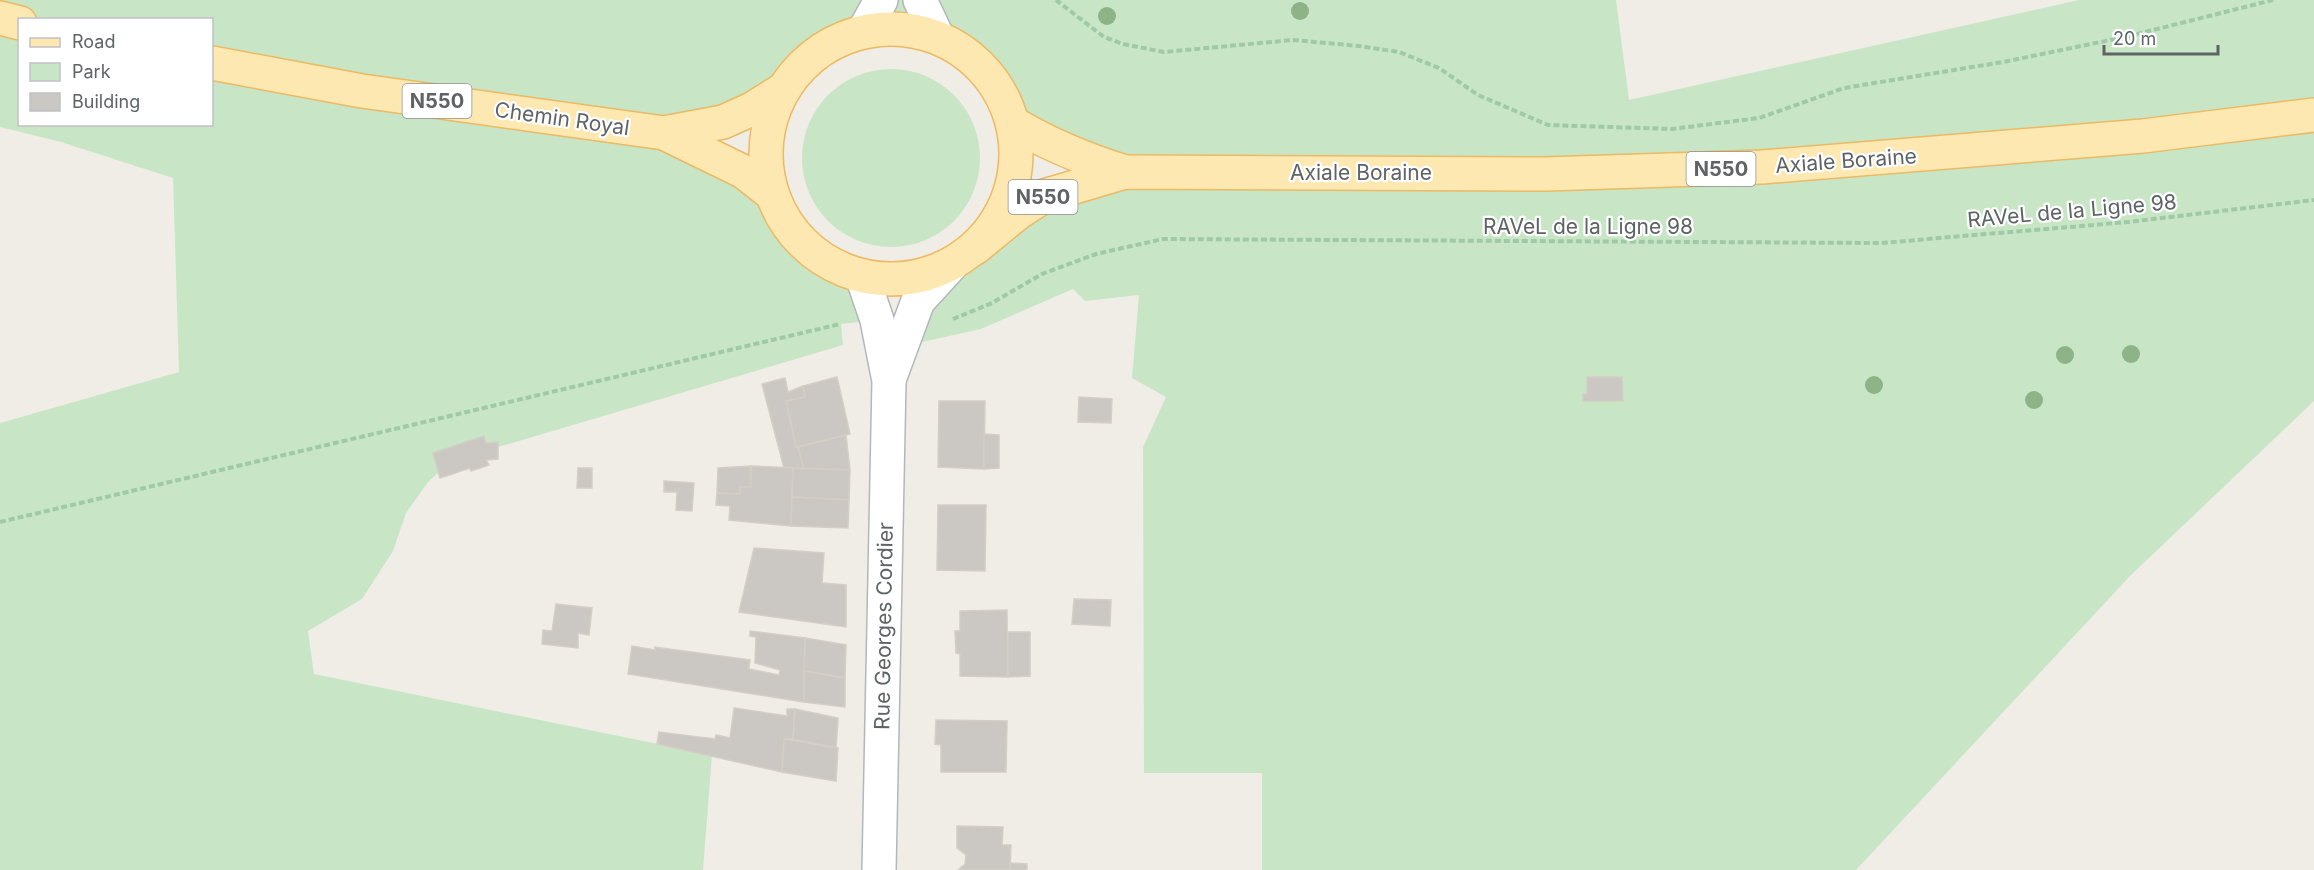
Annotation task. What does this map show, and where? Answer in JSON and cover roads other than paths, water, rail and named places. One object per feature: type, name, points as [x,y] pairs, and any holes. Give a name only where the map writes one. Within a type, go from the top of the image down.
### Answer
[{"type":"main road","points":[[0,18],[18,22]]},
{"type":"main road","points":[[899,28],[937,36],[971,57],[997,86],[1013,123],[1017,157],[1012,191],[997,222],[963,256],[922,275],[892,279],[862,276],[832,265],[806,246],[786,222],[772,194],[765,158],[769,122],[784,89],[805,63],[832,43],[864,31],[899,28]]},
{"type":"main road","name":"Chemin Royal","points":[[213,63],[362,91],[664,133],[744,172],[772,194]]},
{"type":"main road","name":"Chemin Royal","points":[[664,133],[723,122],[752,109],[784,89]]},
{"type":"main road","name":"Axiale Boraine","points":[[1013,123],[1043,141],[1079,158],[1125,172],[1546,174],[1762,167],[2143,136],[2314,115]]},
{"type":"main road","name":"Axiale Boraine","points":[[963,256],[1019,212],[1044,196],[1125,172]]},
{"type":"street","points":[[864,31],[881,0]]},
{"type":"street","points":[[920,0],[937,36]]},
{"type":"street","points":[[893,323],[963,256]]},
{"type":"street","name":"Rue Georges Cordier","points":[[862,276],[893,323],[889,381],[879,870]]}]
